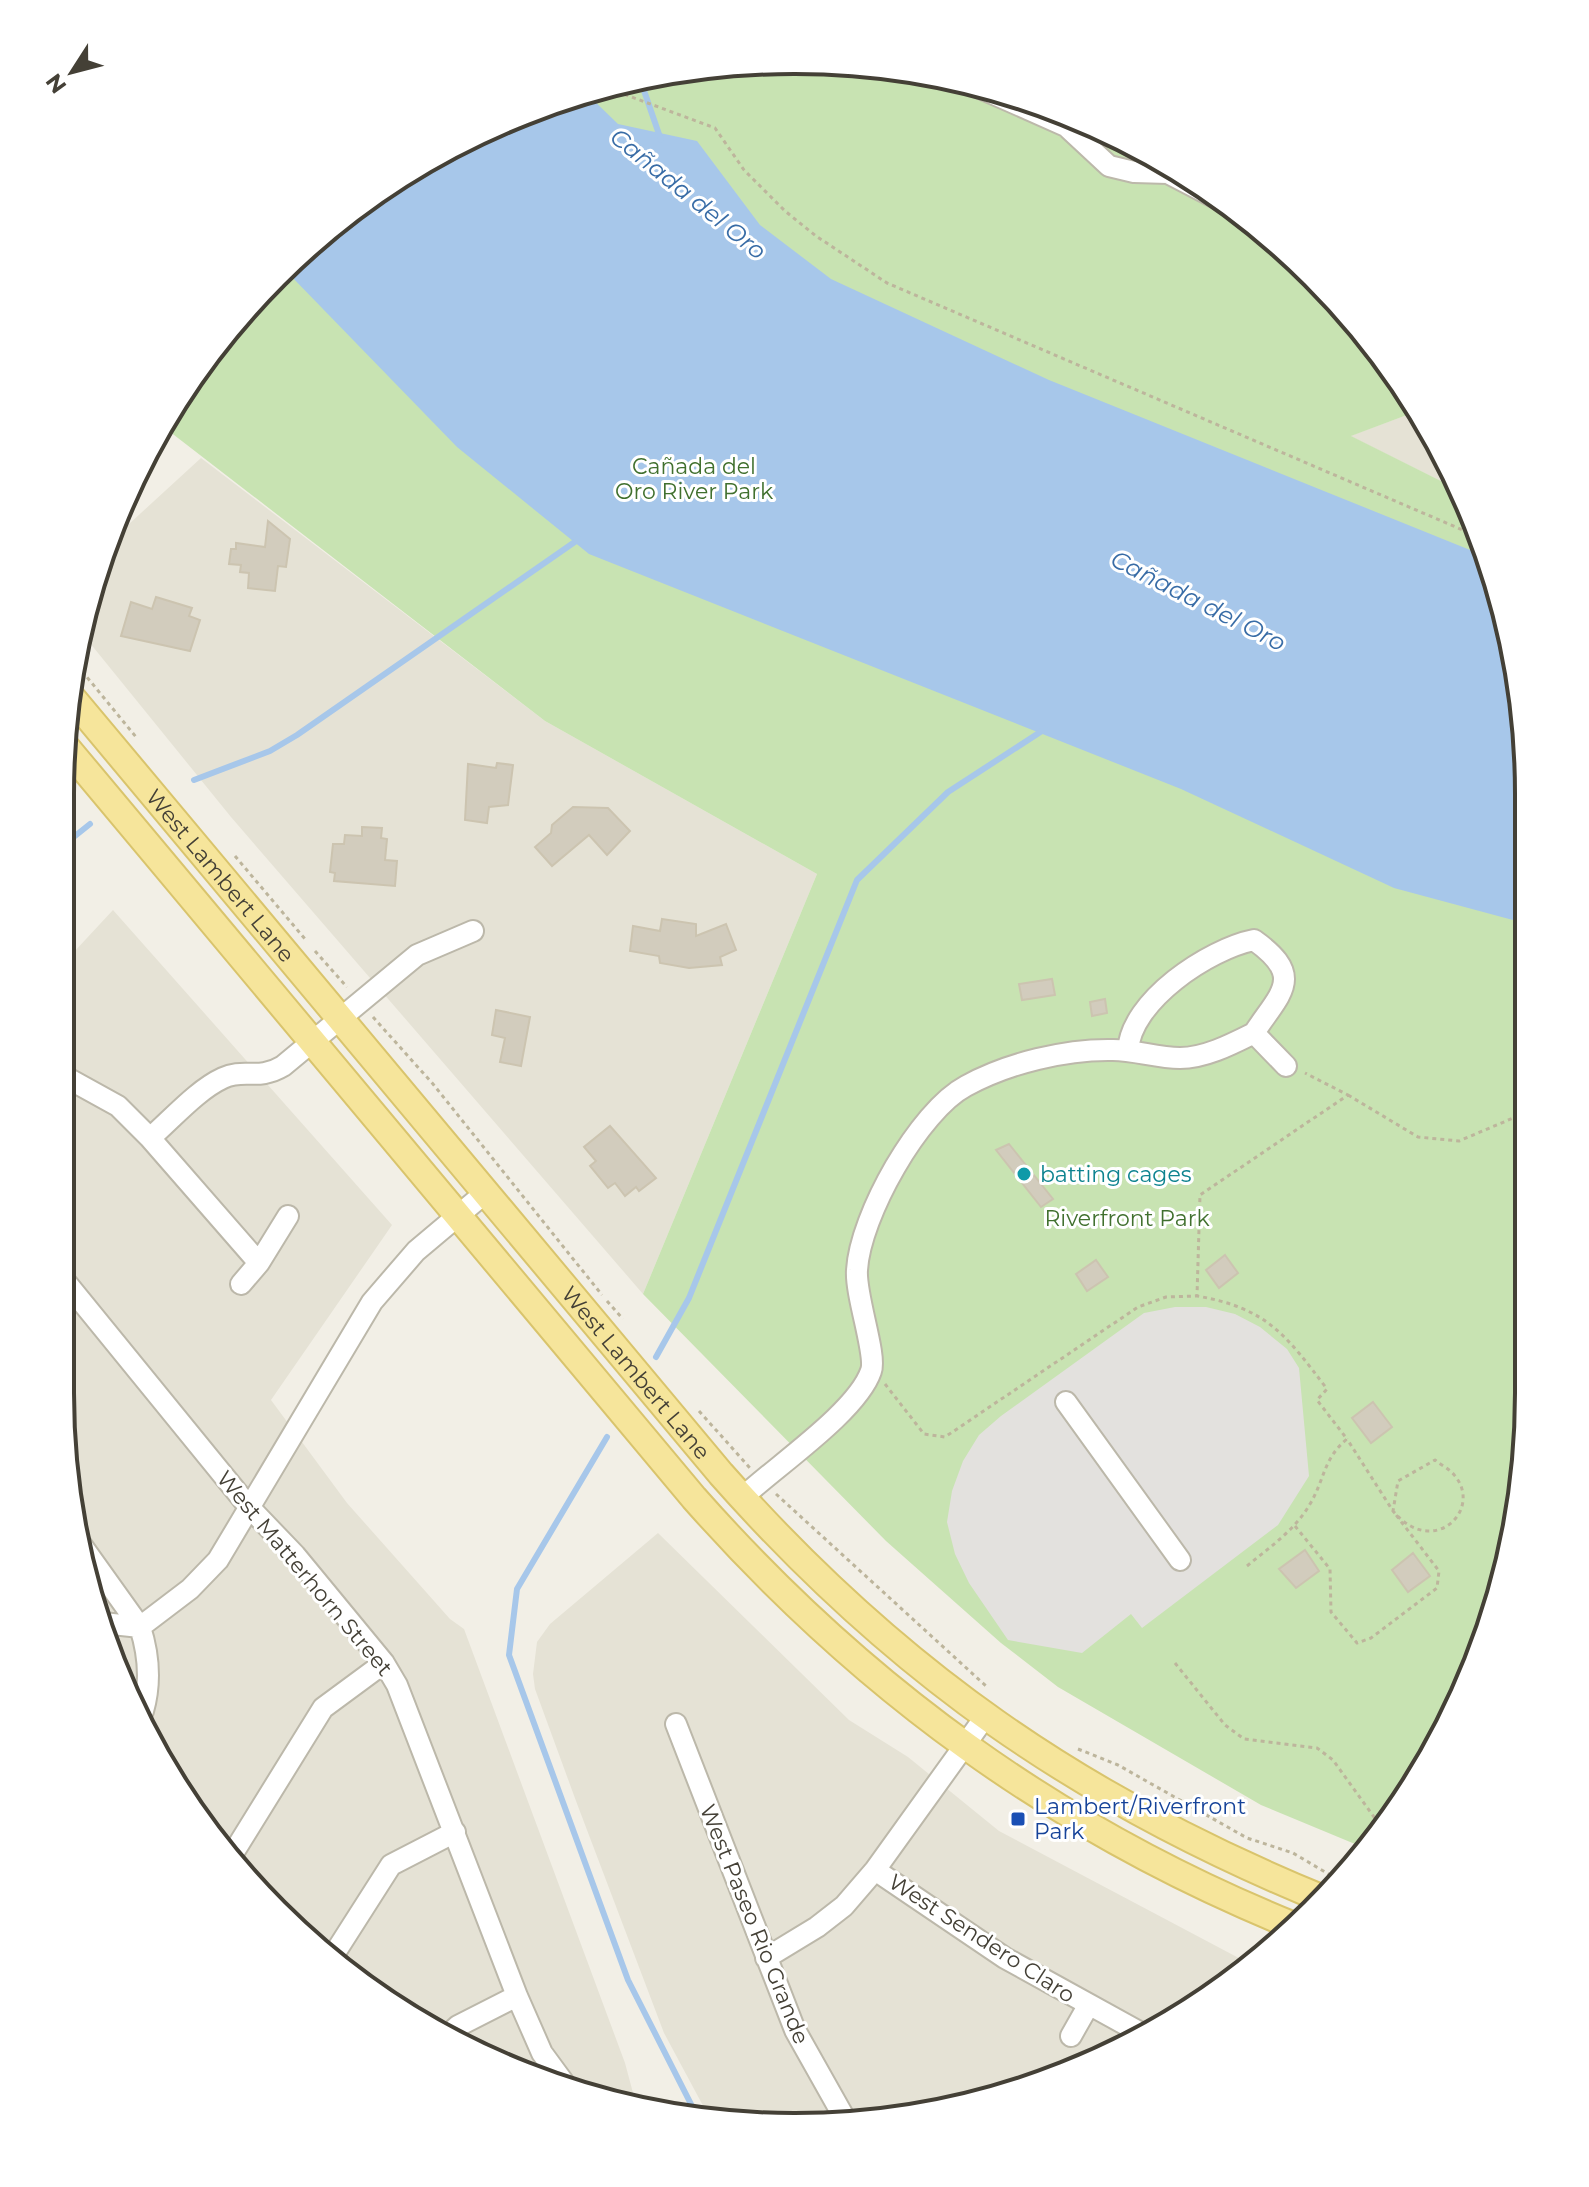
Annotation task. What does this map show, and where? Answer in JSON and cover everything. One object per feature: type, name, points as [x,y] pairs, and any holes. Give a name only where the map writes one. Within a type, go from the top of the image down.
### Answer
[{"type":"main road","name":"West Lambert Lane","points":[[79,707],[742,1498],[861,1616],[985,1717],[1127,1808],[1217,1854],[1311,1894]]},
{"type":"main road","name":"West Lambert Lane","points":[[76,758],[694,1498],[755,1565],[875,1677],[963,1746],[1029,1792],[1106,1838],[1202,1887],[1283,1921]]},
{"type":"street","points":[[1069,128],[1109,166],[1134,172],[1158,173]]},
{"type":"street","points":[[150,1138],[215,1082],[235,1074],[263,1076],[272,1072],[417,955],[473,931]]},
{"type":"street","points":[[742,1498],[860,1395],[872,1369],[856,1270],[876,1209],[924,1125],[965,1086],[1014,1066],[1089,1051],[1128,1051],[1181,1058],[1226,1048],[1254,1033],[1284,991],[1284,977],[1268,950],[1254,940],[1211,956],[1146,1007],[1128,1051]]},
{"type":"street","points":[[1254,1033],[1286,1066]]},
{"type":"street","points":[[74,1082],[118,1106],[150,1138],[259,1263]]},
{"type":"street","points":[[112,1624],[140,1627],[206,1573],[372,1302],[393,1275],[485,1193]]},
{"type":"street","points":[[241,1284],[259,1263],[288,1216]]},
{"type":"street","name":"West Matterhorn Street","points":[[74,1292],[249,1507],[295,1555],[384,1663],[455,1832],[517,1996],[542,2053],[556,2072]]},
{"type":"street","points":[[1066,1402],[1180,1560]]},
{"type":"street","points":[[96,1565],[140,1627],[148,1660],[144,1702]]},
{"type":"street","points":[[237,1848],[323,1708],[384,1663]]},
{"type":"street","points":[[766,1958],[831,1918],[875,1870],[985,1717]]},
{"type":"street","name":"West Paseo Rio Grande","points":[[676,1724],[795,2030],[841,2111]]},
{"type":"street","points":[[337,1949],[391,1865],[455,1832]]},
{"type":"street","name":"West Sendero Claro","points":[[875,1870],[1005,1958],[1132,2029]]},
{"type":"street","points":[[456,2028],[517,1996]]},
{"type":"street","name":"West Sendero Claro","points":[[1071,2036],[1088,2006]]},
{"type":"path","points":[[626,95],[715,128],[744,170],[785,211],[816,236],[887,283],[1465,531]]},
{"type":"path","points":[[84,674],[144,747]]},
{"type":"path","points":[[227,847],[343,982]]},
{"type":"path","points":[[375,1020],[433,1084],[626,1326]]},
{"type":"path","points":[[1286,1066],[1290,1063],[1418,1137],[1459,1141],[1515,1117]]},
{"type":"path","points":[[1197,1296],[1200,1195],[1348,1095]]},
{"type":"path","points":[[872,1369],[924,1434],[945,1437],[1138,1307],[1166,1297],[1197,1296],[1230,1302],[1261,1315],[1288,1337],[1327,1389],[1317,1400],[1347,1439],[1393,1511],[1439,1571],[1437,1588],[1371,1638],[1357,1643],[1331,1612],[1330,1569],[1295,1526]]},
{"type":"path","points":[[697,1409],[752,1470]]},
{"type":"path","points":[[1247,1566],[1295,1526],[1312,1502],[1332,1451],[1347,1439]]},
{"type":"path","points":[[1435,1460],[1454,1474],[1463,1490],[1462,1509],[1451,1524],[1432,1533],[1405,1525],[1393,1511],[1398,1481],[1435,1460]]},
{"type":"path","points":[[779,1497],[986,1686]]},
{"type":"path","points":[[1175,1663],[1225,1725],[1244,1739],[1317,1748],[1333,1760],[1375,1819]]},
{"type":"path","points":[[1077,1748],[1118,1765],[1247,1838],[1293,1853],[1330,1875]]},
{"type":"shaded area","points":[[1407,415],[1444,483],[1350,436]]},
{"type":"shaded area","points":[[201,458],[545,721],[817,874],[643,1294],[231,817],[90,644],[112,563],[126,527]]},
{"type":"shaded area","points":[[113,910],[392,1225],[271,1400],[347,1503],[450,1619],[464,1629],[625,2063],[633,2094],[563,2075],[476,2039],[394,1992],[356,1964],[319,1934],[253,1868],[195,1793],[148,1711],[112,1624],[88,1533],[80,1487],[74,1392],[74,952]]},
{"type":"shaded area","points":[[1175,1307],[1206,1307],[1235,1314],[1260,1327],[1287,1349],[1299,1368],[1309,1476],[1278,1525],[1142,1628],[1131,1614],[1082,1653],[1008,1640],[969,1583],[955,1554],[947,1522],[952,1491],[963,1461],[979,1435],[1001,1416],[1144,1313]]},
{"type":"shaded area","points":[[658,1533],[849,1720],[908,1757],[999,1831],[1240,1959],[1195,1992],[1113,2039],[1026,2075],[981,2088],[889,2107],[842,2111],[794,2113],[704,2107],[664,2033],[535,1689],[533,1674],[537,1642],[550,1624]]},
{"type":"green space","name":"Riverfront Park","points":[[794,74],[889,80],[935,88],[1026,112],[1113,148],[1195,195],[1233,223],[1304,285],[1336,319],[1394,394],[1407,415],[1351,436],[1444,482],[1477,563],[1501,654],[1509,700],[1515,794],[1515,1392],[1509,1487],[1501,1533],[1477,1624],[1441,1711],[1418,1753],[1394,1793],[1355,1844],[1261,1805],[1058,1687],[1001,1643],[886,1541],[643,1294],[817,874],[545,721],[172,433],[195,394],[253,319],[319,253],[394,195],[434,171],[476,148],[563,112],[654,88],[700,80]]},
{"type":"water","name":"Cañada del Oro River Park","points":[[596,103],[618,124],[697,141],[760,225],[831,279],[1049,380],[1472,551],[1490,608],[1509,700],[1515,794],[1515,921],[1394,888],[1181,789],[589,554],[457,447],[293,278],[319,253],[394,195],[476,148],[563,112]]},
{"type":"building","points":[[268,521],[290,539],[286,567],[278,566],[275,591],[248,588],[249,573],[240,572],[241,565],[229,564],[231,549],[236,549],[236,543],[265,547]]},
{"type":"building","points":[[156,597],[192,608],[189,616],[200,620],[190,651],[121,636],[131,602],[152,609]]},
{"type":"building","points":[[497,763],[513,765],[508,805],[489,807],[487,823],[465,820],[468,764],[496,768]]},
{"type":"building","points":[[573,807],[608,808],[630,831],[607,855],[589,835],[552,866],[535,847],[551,833],[552,825]]},
{"type":"building","points":[[362,827],[382,828],[381,838],[387,839],[385,860],[397,861],[395,886],[334,881],[335,873],[330,872],[333,844],[344,844],[345,835],[362,836]]},
{"type":"building","points":[[662,919],[696,924],[696,936],[726,924],[736,950],[720,957],[722,965],[689,968],[660,963],[659,956],[630,951],[633,926],[660,931]]},
{"type":"building","points":[[1052,979],[1055,995],[1022,1000],[1019,984]]},
{"type":"building","points":[[1105,999],[1107,1013],[1092,1016],[1090,1002]]},
{"type":"building","points":[[496,1010],[530,1017],[521,1066],[500,1062],[505,1038],[492,1035]]},
{"type":"building","points":[[610,1126],[656,1178],[639,1191],[636,1187],[625,1196],[615,1183],[608,1188],[590,1166],[596,1161],[584,1147]]},
{"type":"building","name":"batting cages","points":[[1009,1144],[1053,1199],[1041,1207],[996,1150]]},
{"type":"building","points":[[1225,1255],[1238,1273],[1219,1288],[1206,1270]]},
{"type":"building","points":[[1096,1260],[1108,1277],[1087,1291],[1076,1274]]},
{"type":"building","points":[[1373,1402],[1392,1427],[1371,1443],[1352,1418]]},
{"type":"building","points":[[1305,1550],[1319,1571],[1296,1588],[1279,1569]]},
{"type":"building","points":[[1413,1553],[1430,1576],[1408,1592],[1392,1570]]},
{"type":"waterway","name":"Cañada del Oro","points":[[644,90],[661,140]]},
{"type":"waterway","points":[[194,780],[270,751],[297,735],[579,539]]},
{"type":"waterway","points":[[656,1357],[689,1298],[857,880],[948,792],[1045,729]]},
{"type":"waterway","points":[[74,837],[90,824]]},
{"type":"waterway","points":[[607,1437],[517,1589],[509,1655],[628,1980],[692,2106]]},
{"type":"place","name":"batting cages","points":[[1024,1174]]},
{"type":"place","name":"Lambert/Riverfront Park","points":[[1018,1819]]}]
